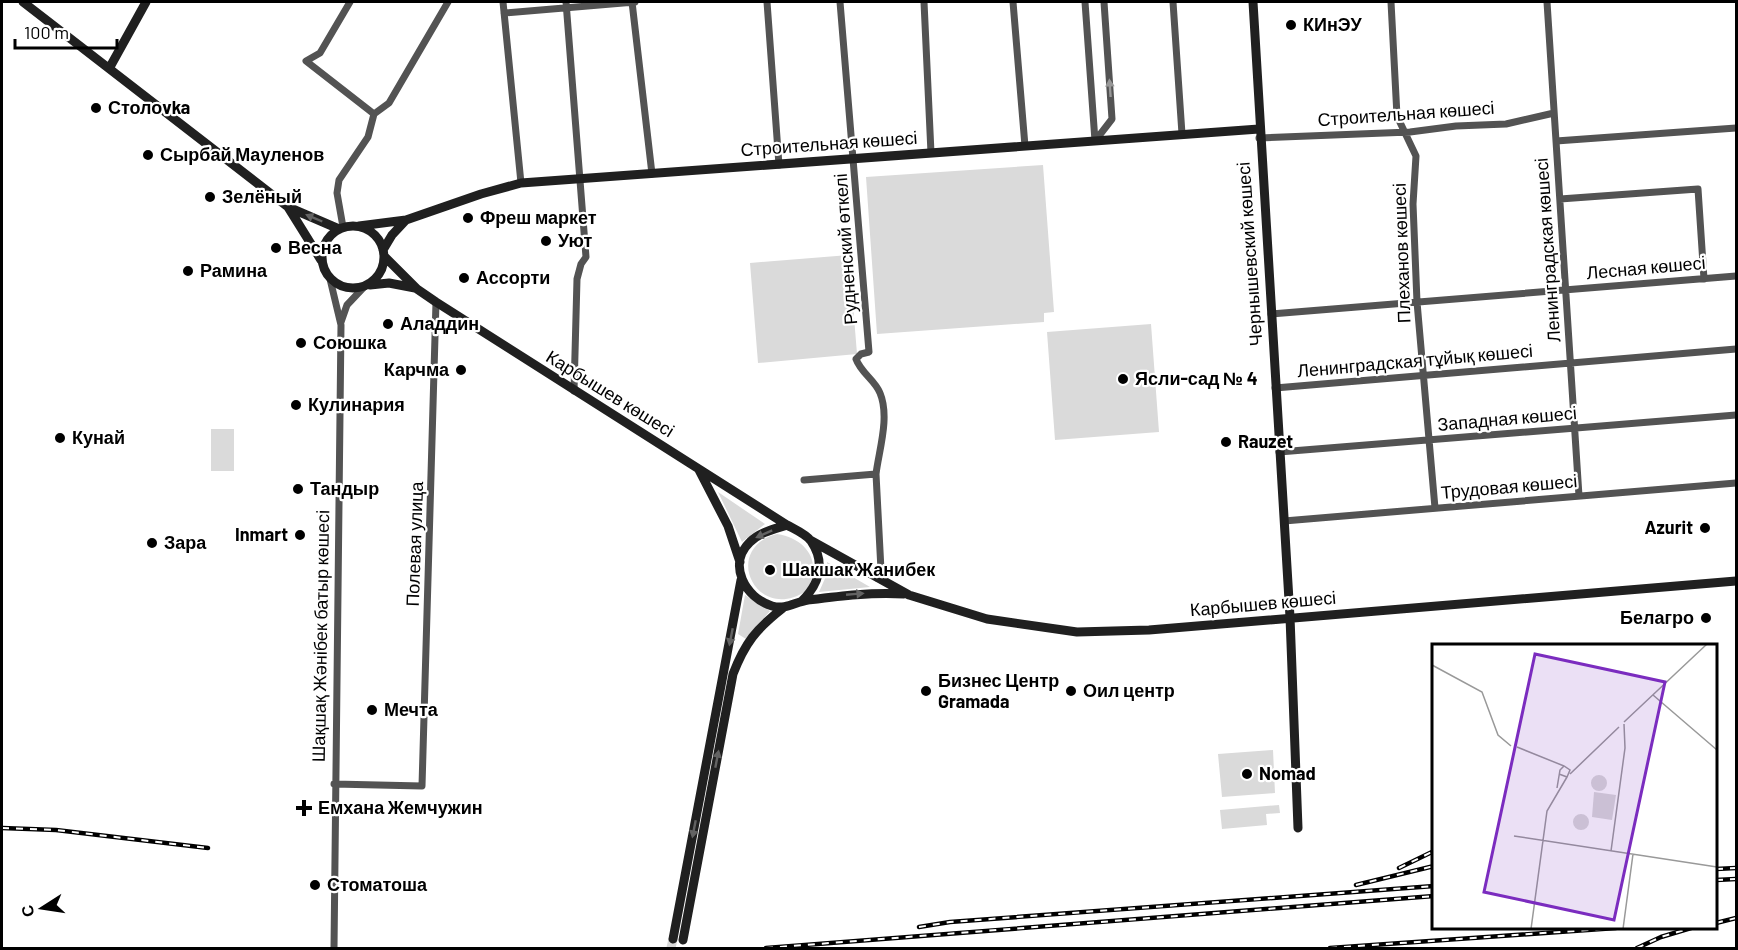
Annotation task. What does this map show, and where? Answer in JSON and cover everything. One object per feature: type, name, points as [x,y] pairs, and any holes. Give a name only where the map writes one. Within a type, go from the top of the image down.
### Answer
[{"type":"main road","points":[[23,2],[110,67],[288,207],[341,228],[359,226],[375,234],[384,253],[417,289]]},
{"type":"main road","points":[[110,67],[146,2]]},
{"type":"main road","name":"Чернышевский көшесі","points":[[1253,2],[1259,134],[1290,617],[1298,828]]},
{"type":"main road","name":"Строительная көшесі","points":[[359,226],[406,220],[521,183],[1182,134],[1259,134]]},
{"type":"main road","points":[[288,207],[330,279],[346,288],[389,283],[417,289]]},
{"type":"main road","points":[[366,286],[381,272],[384,253],[392,235],[406,220]]},
{"type":"main road","points":[[321,260],[325,242],[341,228]]},
{"type":"main road","name":"Карбышев көшесі","points":[[417,289],[787,525]]},
{"type":"main road","points":[[673,939],[741,580],[740,562],[728,526],[698,468]]},
{"type":"main road","points":[[740,562],[748,544],[757,536],[787,525],[810,540],[820,563],[815,586],[802,601]]},
{"type":"main road","name":"Карбышев көшесі","points":[[810,540],[909,595],[987,619],[1077,632],[1149,630],[1737,581]]},
{"type":"main road","points":[[741,580],[759,600],[783,608]]},
{"type":"main road","points":[[684,940],[733,674],[744,648],[760,626],[783,608],[802,601],[871,593],[909,595]]},
{"type":"street","points":[[350,2],[320,53],[306,61],[374,114]]},
{"type":"street","points":[[341,228],[337,193],[339,180],[368,137],[374,114],[389,103],[448,2]]},
{"type":"street","points":[[503,2],[521,183]]},
{"type":"street","points":[[504,13],[566,5],[633,2],[652,174]]},
{"type":"street","points":[[767,2],[779,165]]},
{"type":"street","name":"Рудненский өткелі","points":[[840,2],[869,352],[861,354],[856,359],[860,369],[881,394],[884,409],[876,474]]},
{"type":"street","points":[[924,2],[931,153]]},
{"type":"street","points":[[1013,2],[1025,146]]},
{"type":"street","points":[[1085,2],[1095,141]]},
{"type":"street","points":[[1095,141],[1112,119],[1104,2]]},
{"type":"street","points":[[1173,2],[1182,134]]},
{"type":"street","name":"Плеханов көшесі","points":[[1391,2],[1397,116],[1416,156],[1413,204],[1417,302],[1435,508]]},
{"type":"street","name":"Ленинградская көшесі","points":[[1547,2],[1580,496]]},
{"type":"street","points":[[566,5],[586,257],[581,264],[577,279],[574,391]]},
{"type":"street","name":"Строительная көшесі","points":[[1259,134],[1407,133],[1456,126],[1506,124],[1554,113]]},
{"type":"street","points":[[1556,141],[1737,128]]},
{"type":"street","points":[[1560,199],[1698,189],[1704,279]]},
{"type":"street","name":"Лесная көшесі","points":[[1270,314],[1737,276]]},
{"type":"street","name":"Шақшақ Жәнібек батыр көшесі","points":[[330,279],[341,325],[334,784],[334,948]]},
{"type":"street","name":"Шақшақ Жәнібек батыр көшесі","points":[[341,325],[347,305],[366,286]]},
{"type":"street","name":"Полевая улица","points":[[334,784],[422,786],[436,302]]},
{"type":"street","name":"Ленинградская тұйық көшесі","points":[[1275,388],[1737,349]]},
{"type":"street","name":"Западная көшесі","points":[[1279,452],[1737,415]]},
{"type":"street","points":[[804,480],[876,474],[881,570],[877,578]]},
{"type":"street","name":"Трудовая көшесі","points":[[1284,521],[1737,483]]},
{"type":"shaded area","points":[[1043,165],[1054,312],[1044,313],[1044,322],[877,334],[866,177]]},
{"type":"shaded area","points":[[849,255],[857,354],[758,363],[750,263]]},
{"type":"shaded area","points":[[1151,324],[1159,432],[1055,440],[1047,332]]},
{"type":"shaded area","points":[[211,429],[234,429],[234,471],[211,471]]},
{"type":"shaded area","points":[[718,492],[765,524],[742,542]]},
{"type":"shaded area","points":[[777,534],[797,541],[805,547],[813,563],[811,581],[806,591],[788,599],[773,598],[760,591],[752,580],[748,567],[751,554],[760,542]]},
{"type":"shaded area","points":[[827,562],[870,587],[819,592],[827,574]]},
{"type":"shaded area","points":[[745,595],[770,611],[746,639],[738,634]]},
{"type":"shaded area","name":"Nomad","points":[[1273,750],[1275,793],[1222,797],[1218,754]]},
{"type":"shaded area","name":"Nomad","points":[[1279,805],[1280,813],[1266,814],[1267,825],[1222,829],[1220,810]]},
{"type":"tunnel","points":[[671,948],[673,939]]},
{"type":"railway","points":[[2,828],[56,830],[208,848]]},
{"type":"railway","points":[[1399,868],[1432,852]]},
{"type":"railway","points":[[1356,885],[1432,866]]},
{"type":"railway","points":[[1717,869],[1736,868]]},
{"type":"railway","points":[[1717,880],[1736,879]]},
{"type":"railway","points":[[919,927],[950,922],[1432,886]]},
{"type":"railway","points":[[766,948],[1432,896]]},
{"type":"railway","points":[[1717,923],[1736,918]]},
{"type":"railway","points":[[1330,948],[1602,929]]},
{"type":"railway","points":[[1637,948],[1661,937],[1688,929]]},
{"type":"place","name":"КИнЭУ","points":[[1291,25]]},
{"type":"place","name":"Столоvka","points":[[96,108]]},
{"type":"place","name":"Сырбай Мауленов","points":[[148,155]]},
{"type":"place","name":"Зелёный","points":[[210,197]]},
{"type":"place","name":"Фреш маркет","points":[[468,218]]},
{"type":"place","name":"Уют","points":[[546,241]]},
{"type":"place","name":"Весна","points":[[276,248]]},
{"type":"place","name":"Рамина","points":[[188,271]]},
{"type":"place","name":"Ассорти","points":[[464,278]]},
{"type":"place","name":"Аладдин","points":[[388,324]]},
{"type":"place","name":"Союшка","points":[[301,343]]},
{"type":"place","name":"Карчма","points":[[461,370]]},
{"type":"place","name":"Ясли-сад № 4","points":[[1123,379]]},
{"type":"place","name":"Кулинария","points":[[296,405]]},
{"type":"place","name":"Кунай","points":[[60,438]]},
{"type":"place","name":"Rauzet","points":[[1226,442]]},
{"type":"place","name":"Тандыр","points":[[298,489]]},
{"type":"place","name":"Azurit","points":[[1705,528]]},
{"type":"place","name":"Inmart","points":[[300,535]]},
{"type":"place","name":"Зара","points":[[152,543]]},
{"type":"place","name":"Шакшак Жанибек","points":[[770,570]]},
{"type":"place","name":"Белагро","points":[[1706,618]]},
{"type":"place","name":"Бизнес Центр Gramada","points":[[926,691]]},
{"type":"place","name":"Оил центр","points":[[1071,691]]},
{"type":"place","name":"Мечта","points":[[372,710]]},
{"type":"place","name":"Nomad","points":[[1247,774]]},
{"type":"place","name":"Емхана Жемчужин","points":[[304,808]]},
{"type":"place","name":"Стоматоша","points":[[315,885]]}]
